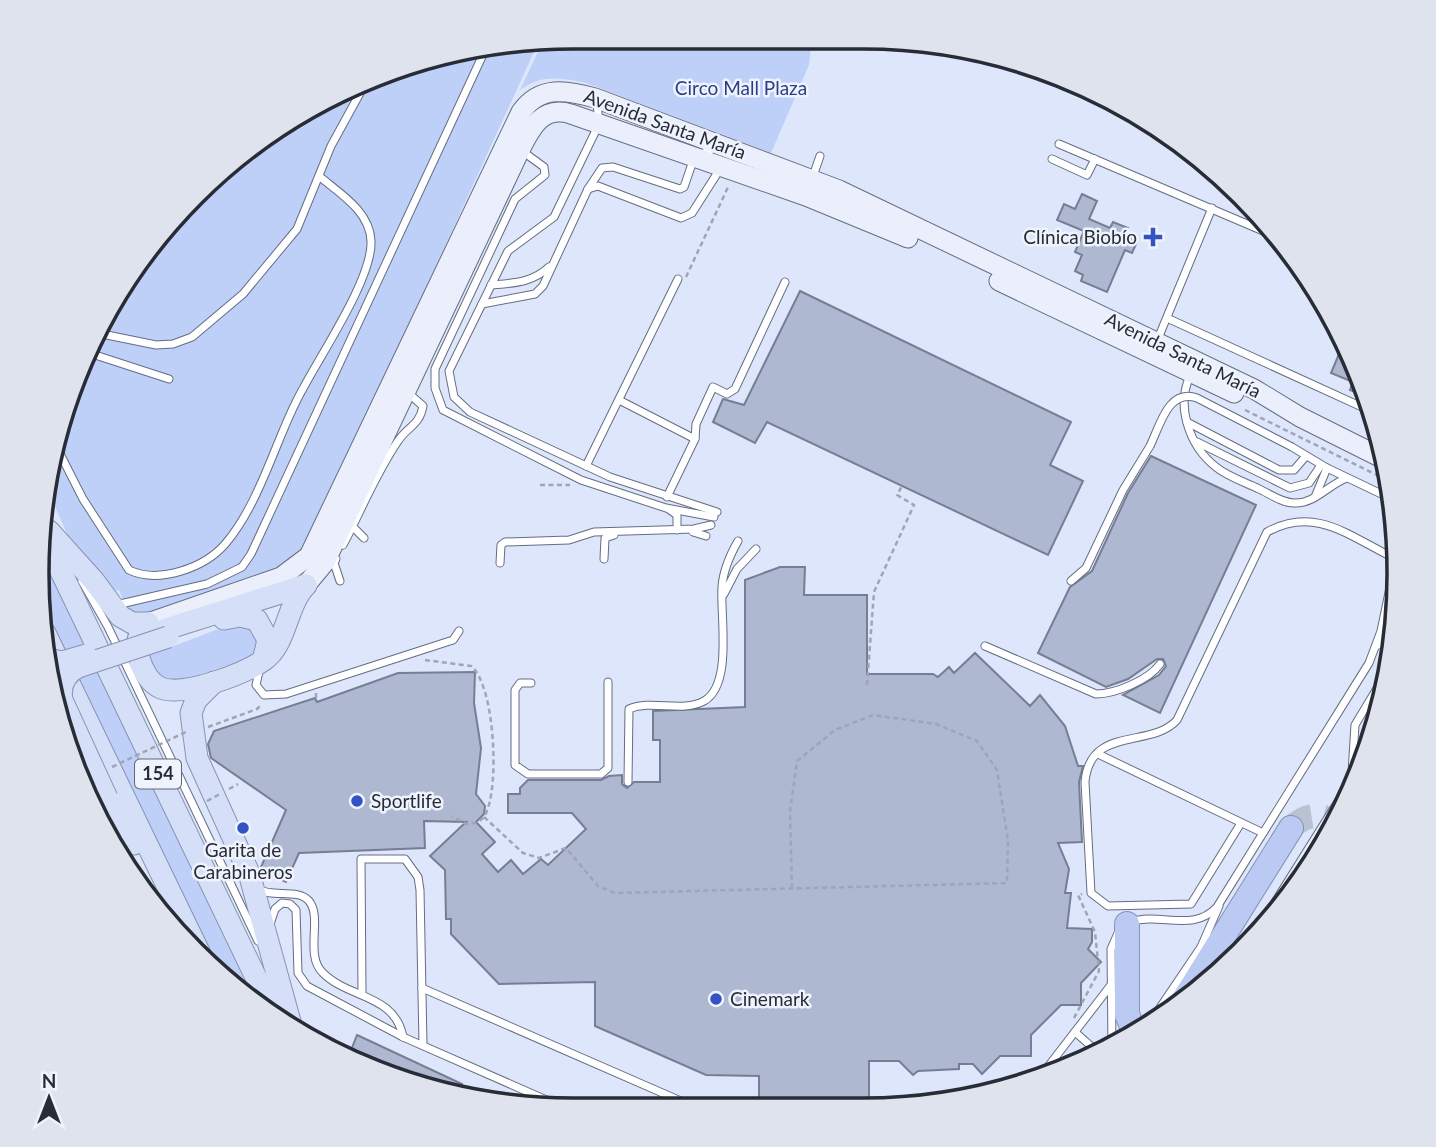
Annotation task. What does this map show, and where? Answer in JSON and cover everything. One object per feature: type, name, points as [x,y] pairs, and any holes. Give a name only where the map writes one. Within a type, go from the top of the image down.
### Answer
[{"type":"highway","points":[[1197,977],[1291,828]]},
{"type":"highway","points":[[1127,924],[1127,1014],[1131,1024]]},
{"type":"main road","name":"Avenida Santa María","points":[[161,630],[281,577],[309,556],[521,112],[530,101],[552,91],[570,91],[595,98],[726,146],[1191,374],[1260,405],[1300,417]]},
{"type":"main road","name":"Avenida Santa María","points":[[306,585],[325,562],[520,150],[536,122],[553,112],[565,112],[721,167],[809,187],[1157,341],[1254,389],[1300,417],[1373,453]]},
{"type":"main road","points":[[50,535],[94,580],[111,606],[125,620],[161,630]]},
{"type":"main road","name":"154","points":[[50,539],[266,999]]},
{"type":"main road","points":[[56,660],[67,661],[306,585]]},
{"type":"main road","points":[[261,662],[267,650],[267,633],[252,617],[233,616],[139,636],[137,649],[151,681],[160,687],[174,690],[214,682],[261,662],[273,650],[299,594],[306,585]]},
{"type":"main road","points":[[63,691],[62,684],[68,674],[78,667],[161,630]]},
{"type":"main road","name":"154","points":[[55,654],[187,927]]},
{"type":"main road","points":[[214,682],[196,700],[192,709],[197,758],[237,841],[253,885],[288,1014]]},
{"type":"main road","points":[[69,716],[107,797],[142,857],[172,897]]},
{"type":"lane","points":[[111,606],[208,584],[242,567],[296,461],[482,57]]},
{"type":"lane","points":[[107,335],[156,345],[173,344],[192,337],[243,294],[296,229],[359,95]]},
{"type":"lane","points":[[595,98],[600,112],[599,124],[554,217],[508,251],[449,371],[454,397],[470,412],[586,466],[714,518]]},
{"type":"lane","points":[[1059,144],[1257,228]]},
{"type":"lane","points":[[482,304],[536,294],[543,286],[588,188],[602,168],[613,167],[680,189],[684,187],[694,158],[705,150],[726,146]]},
{"type":"lane","points":[[520,150],[544,167],[545,174],[515,199],[435,369],[435,388],[443,410],[581,480],[666,508],[714,518]]},
{"type":"lane","points":[[809,187],[820,156]]},
{"type":"lane","points":[[1052,159],[1087,174],[1095,159]]},
{"type":"lane","points":[[588,188],[598,186],[681,218],[692,213],[721,167]]},
{"type":"lane","points":[[62,458],[83,499],[129,570],[150,576],[182,570],[212,555],[226,544],[245,514],[296,402],[361,280],[370,253],[372,242],[364,219],[351,202],[319,176]]},
{"type":"lane","points":[[1157,341],[1212,208]]},
{"type":"lane","points":[[491,285],[525,282],[539,277],[555,258]]},
{"type":"lane","points":[[586,466],[678,279]]},
{"type":"lane","points":[[667,497],[695,439],[696,424],[713,387],[727,394],[735,389],[785,282]]},
{"type":"lane","points":[[1167,318],[1359,406]]},
{"type":"lane","points":[[97,356],[169,379]]},
{"type":"lane","points":[[1191,374],[1183,398],[1187,422],[1208,459],[1221,471],[1286,502],[1298,503],[1315,497],[1330,485],[1347,478]]},
{"type":"lane","points":[[340,581],[334,563],[398,440],[416,426],[422,416],[423,406],[406,392]]},
{"type":"lane","points":[[1071,581],[1086,568],[1123,490],[1150,446],[1171,403],[1186,395],[1197,398],[1292,447],[1324,467],[1381,494]]},
{"type":"lane","points":[[619,400],[695,439]]},
{"type":"lane","points":[[1187,422],[1284,471],[1299,467],[1306,456]]},
{"type":"lane","points":[[1197,442],[1290,488],[1309,482],[1324,467]]},
{"type":"lane","points":[[1315,497],[1324,467]]},
{"type":"lane","points":[[666,508],[677,515],[677,530]]},
{"type":"lane","points":[[500,563],[501,545],[505,541],[569,540],[594,532],[677,530],[714,518]]},
{"type":"lane","points":[[1241,822],[1191,904],[1182,907],[1108,906],[1091,893],[1084,782],[1089,767],[1098,754],[1113,742],[1160,732],[1177,720],[1267,532],[1293,521],[1312,520],[1386,555]]},
{"type":"lane","points":[[353,527],[364,538]]},
{"type":"lane","points":[[604,559],[605,538],[610,535],[697,531],[706,536]]},
{"type":"lane","points":[[50,537],[108,627],[258,940],[281,1009]]},
{"type":"lane","points":[[628,782],[629,709],[702,702],[716,689],[722,671],[722,601],[727,563],[738,541]]},
{"type":"lane","points":[[722,601],[737,569],[756,549]]},
{"type":"lane","points":[[1375,648],[1386,600]]},
{"type":"lane","points":[[261,662],[256,685],[264,695],[286,694],[453,640],[458,631]]},
{"type":"lane","points":[[1112,1035],[1112,943],[1127,924],[1143,919],[1197,920],[1208,915],[1220,901],[1263,833],[1383,638]]},
{"type":"lane","points":[[985,646],[1096,694],[1104,694],[1148,677],[1160,664]]},
{"type":"lane","points":[[531,683],[520,683],[515,690],[515,765],[528,774],[601,774],[608,768],[608,682]]},
{"type":"lane","points":[[1353,758],[1355,725],[1372,697]]},
{"type":"lane","points":[[1098,754],[1263,833]]},
{"type":"lane","points":[[362,994],[361,859],[405,859],[418,877],[423,1045]]},
{"type":"lane","points":[[253,885],[272,895],[300,895],[307,899],[312,909],[314,956],[318,968],[329,978],[393,1013],[403,1037]]},
{"type":"lane","points":[[1159,1006],[1201,947],[1216,919],[1220,901]]},
{"type":"lane","points":[[267,934],[275,909],[282,903],[293,906],[297,913],[298,973],[304,984],[403,1037],[540,1097]]},
{"type":"lane","points":[[1051,1062],[1111,985]]},
{"type":"lane","points":[[422,988],[666,1098]]},
{"type":"lane","points":[[1075,1031],[1091,1045]]},
{"type":"path","points":[[540,485],[576,485]]},
{"type":"path","points":[[867,685],[874,592],[914,505],[897,495],[902,486]]},
{"type":"path","points":[[417,661],[433,659],[468,664],[481,677],[489,707],[491,798],[484,817],[466,824],[452,816]]},
{"type":"path","points":[[316,691],[316,701]]},
{"type":"path","points":[[208,727],[257,709],[270,696]]},
{"type":"path","points":[[484,817],[523,853],[539,858],[565,848],[598,886],[615,894],[1007,883],[1008,841],[996,770],[977,741],[936,724],[873,715],[835,730],[797,761],[790,811],[792,889]]},
{"type":"path","points":[[108,768],[188,731]]},
{"type":"path","points":[[207,801],[222,793]]},
{"type":"path","points":[[1081,1024],[1072,1017],[1096,982],[1099,971],[1095,932],[1077,895],[1091,893]]},
{"type":"green space","name":"Circo Mall Plaza","points":[[811,49],[809,65],[771,153],[586,83],[544,79],[520,90],[539,50]]},
{"type":"green space","points":[[535,50],[391,364],[294,564],[132,621],[119,590],[109,593],[74,549],[53,503],[77,405],[119,311],[157,254],[179,228],[254,157],[311,119],[342,103],[405,77],[438,67],[505,53]]},
{"type":"green space","points":[[49,568],[253,989],[202,943],[52,631]]},
{"type":"green space","points":[[237,622],[259,634],[255,654],[250,658],[168,685],[142,658]]},
{"type":"building","points":[[1082,194],[1097,201],[1089,219],[1110,228],[1113,222],[1128,228],[1125,236],[1137,242],[1132,253],[1125,250],[1107,292],[1081,281],[1083,275],[1075,271],[1082,255],[1075,252],[1084,231],[1057,220],[1064,204],[1075,209]]},
{"type":"building","points":[[800,291],[1071,422],[1050,465],[1083,481],[1048,555],[767,422],[755,443],[713,422],[723,399],[744,405]]},
{"type":"building","points":[[1339,355],[1350,381],[1331,373]]},
{"type":"building","points":[[1151,456],[1256,505],[1160,713],[1123,695],[1159,675],[1166,666],[1163,659],[1157,659],[1128,679],[1106,687],[1038,653],[1070,587],[1092,571],[1128,493]]},
{"type":"building","points":[[780,567],[805,567],[804,595],[867,595],[867,674],[933,674],[938,677],[949,667],[954,673],[975,653],[1030,706],[1040,695],[1065,726],[1078,766],[1083,766],[1079,782],[1082,842],[1058,843],[1069,869],[1065,893],[1071,893],[1067,928],[1092,929],[1092,942],[1088,949],[1101,962],[1081,983],[1081,1005],[1061,1005],[1031,1035],[1031,1056],[1000,1056],[982,1074],[973,1064],[959,1064],[959,1069],[918,1071],[913,1075],[899,1061],[869,1061],[869,1098],[759,1098],[759,1076],[706,1075],[595,1026],[595,982],[499,984],[451,934],[451,919],[446,919],[445,870],[430,856],[466,822],[424,821],[425,848],[299,853],[286,882],[262,871],[261,867],[286,810],[211,758],[208,744],[214,731],[315,698],[317,702],[398,673],[475,672],[474,703],[481,748],[476,794],[485,806],[484,814],[476,822],[495,842],[482,854],[498,872],[511,860],[523,874],[541,859],[548,865],[586,829],[572,813],[508,813],[508,794],[520,794],[520,788],[528,780],[601,780],[622,775],[622,784],[627,788],[634,782],[660,782],[660,740],[653,740],[653,711],[745,707],[745,580]]},
{"type":"building","points":[[357,1035],[462,1084],[405,1070],[352,1048]]},
{"type":"tunnel","points":[[1291,828],[1307,817],[1326,818]]},
{"type":"place","name":"Clínica Biobío","points":[[1153,237]]},
{"type":"place","name":"Sportlife","points":[[357,801]]},
{"type":"place","name":"Garita de Carabineros","points":[[243,828]]},
{"type":"place","name":"Cinemark","points":[[716,999]]}]
